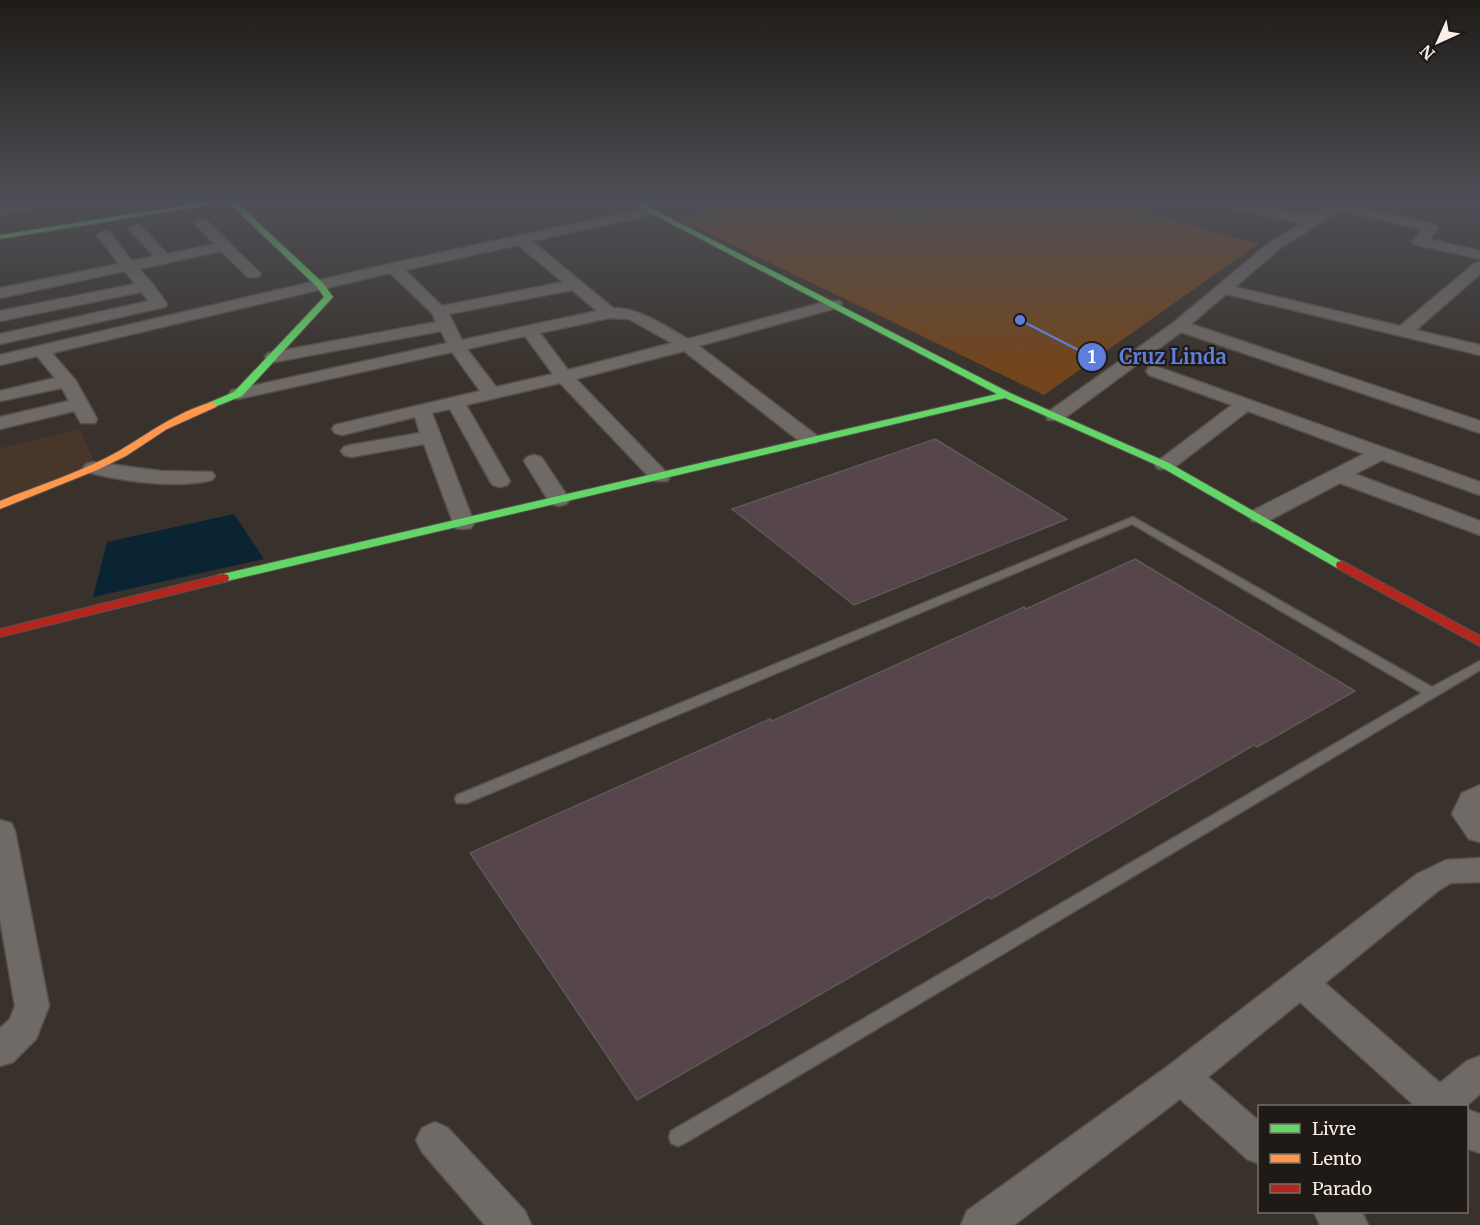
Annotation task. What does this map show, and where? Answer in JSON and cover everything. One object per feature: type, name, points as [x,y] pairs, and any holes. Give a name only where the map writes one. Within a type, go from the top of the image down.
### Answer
[{"type":"street","points":[[0,339],[159,304],[122,257]]},
{"type":"street","points":[[0,293],[173,257]]},
{"type":"street","points":[[236,257],[253,274]]},
{"type":"street","points":[[238,394],[327,301],[329,294],[291,257]]},
{"type":"street","points":[[0,360],[438,257]]},
{"type":"street","points":[[543,257],[609,313]]},
{"type":"street","points":[[742,257],[1005,394],[1165,465],[1260,516],[1480,642]]},
{"type":"street","points":[[1055,416],[1179,326],[1261,257]]},
{"type":"street","points":[[393,267],[443,318],[457,347],[492,394]]},
{"type":"street","points":[[426,300],[560,271]]},
{"type":"street","points":[[1403,332],[1476,273]]},
{"type":"street","points":[[274,357],[573,285]]},
{"type":"street","points":[[0,316],[147,286]]},
{"type":"street","points":[[1225,289],[1480,350]]},
{"type":"street","points":[[342,429],[687,345],[834,304]]},
{"type":"street","points":[[0,505],[93,468],[122,454],[163,427],[238,394],[609,313],[627,313],[687,345],[809,439]]},
{"type":"street","points":[[1179,326],[1480,428]]},
{"type":"street","points":[[530,331],[564,376],[660,477]]},
{"type":"street","points":[[0,423],[83,411],[67,381],[41,351]]},
{"type":"street","points":[[1155,371],[1480,489]]},
{"type":"street","points":[[0,396],[67,381]]},
{"type":"street","points":[[0,633],[1005,394]]},
{"type":"street","points":[[456,403],[500,481]]},
{"type":"street","points":[[1165,465],[1245,404]]},
{"type":"street","points":[[422,411],[464,523]]},
{"type":"street","points":[[351,452],[430,437]]},
{"type":"street","points":[[1260,516],[1382,453]]},
{"type":"street","points":[[534,461],[559,500]]},
{"type":"street","points":[[93,468],[161,477],[205,476]]},
{"type":"street","points":[[1338,475],[1480,528]]},
{"type":"street","points":[[1480,795],[1473,800],[1467,814],[1480,831]]},
{"type":"street","points":[[0,831],[32,1006],[24,1028],[0,1052]]},
{"type":"street","points":[[981,1225],[1182,1077],[1428,882],[1446,872],[1480,870]]},
{"type":"street","points":[[1300,982],[1438,1105]]},
{"type":"street","points":[[1442,1105],[1480,1072]]},
{"type":"street","points":[[1182,1077],[1258,1144]]},
{"type":"street","points":[[1468,1127],[1480,1136]]},
{"type":"street","points":[[435,1140],[511,1225]]},
{"type":"lane","points":[[462,799],[1133,520],[1432,693]]},
{"type":"lane","points":[[678,1137],[1480,665]]},
{"type":"shaded area","points":[[758,257],[1239,257],[1044,395]]},
{"type":"shaded area","points":[[80,429],[96,466],[0,499],[0,448]]},
{"type":"water","points":[[234,514],[264,559],[93,597],[107,542]]},
{"type":"building","points":[[935,439],[1067,519],[854,605],[732,509]]},
{"type":"building","points":[[1135,559],[1355,691],[1257,747],[1254,745],[991,899],[989,897],[637,1100],[470,853]]},
{"type":"traffic: fast","points":[[212,405],[238,394],[329,297],[320,285],[291,257]]},
{"type":"traffic: fast","points":[[740,257],[1006,395],[1165,465],[1342,565]]},
{"type":"traffic: fast","points":[[223,578],[1006,395]]},
{"type":"traffic: slow","points":[[0,505],[93,468],[122,454],[163,427],[212,405]]},
{"type":"traffic: jam","points":[[1342,565],[1480,642]]},
{"type":"traffic: jam","points":[[0,633],[223,578]]},
{"type":"place","name":"Cruz Linda","points":[[1020,320]]}]
